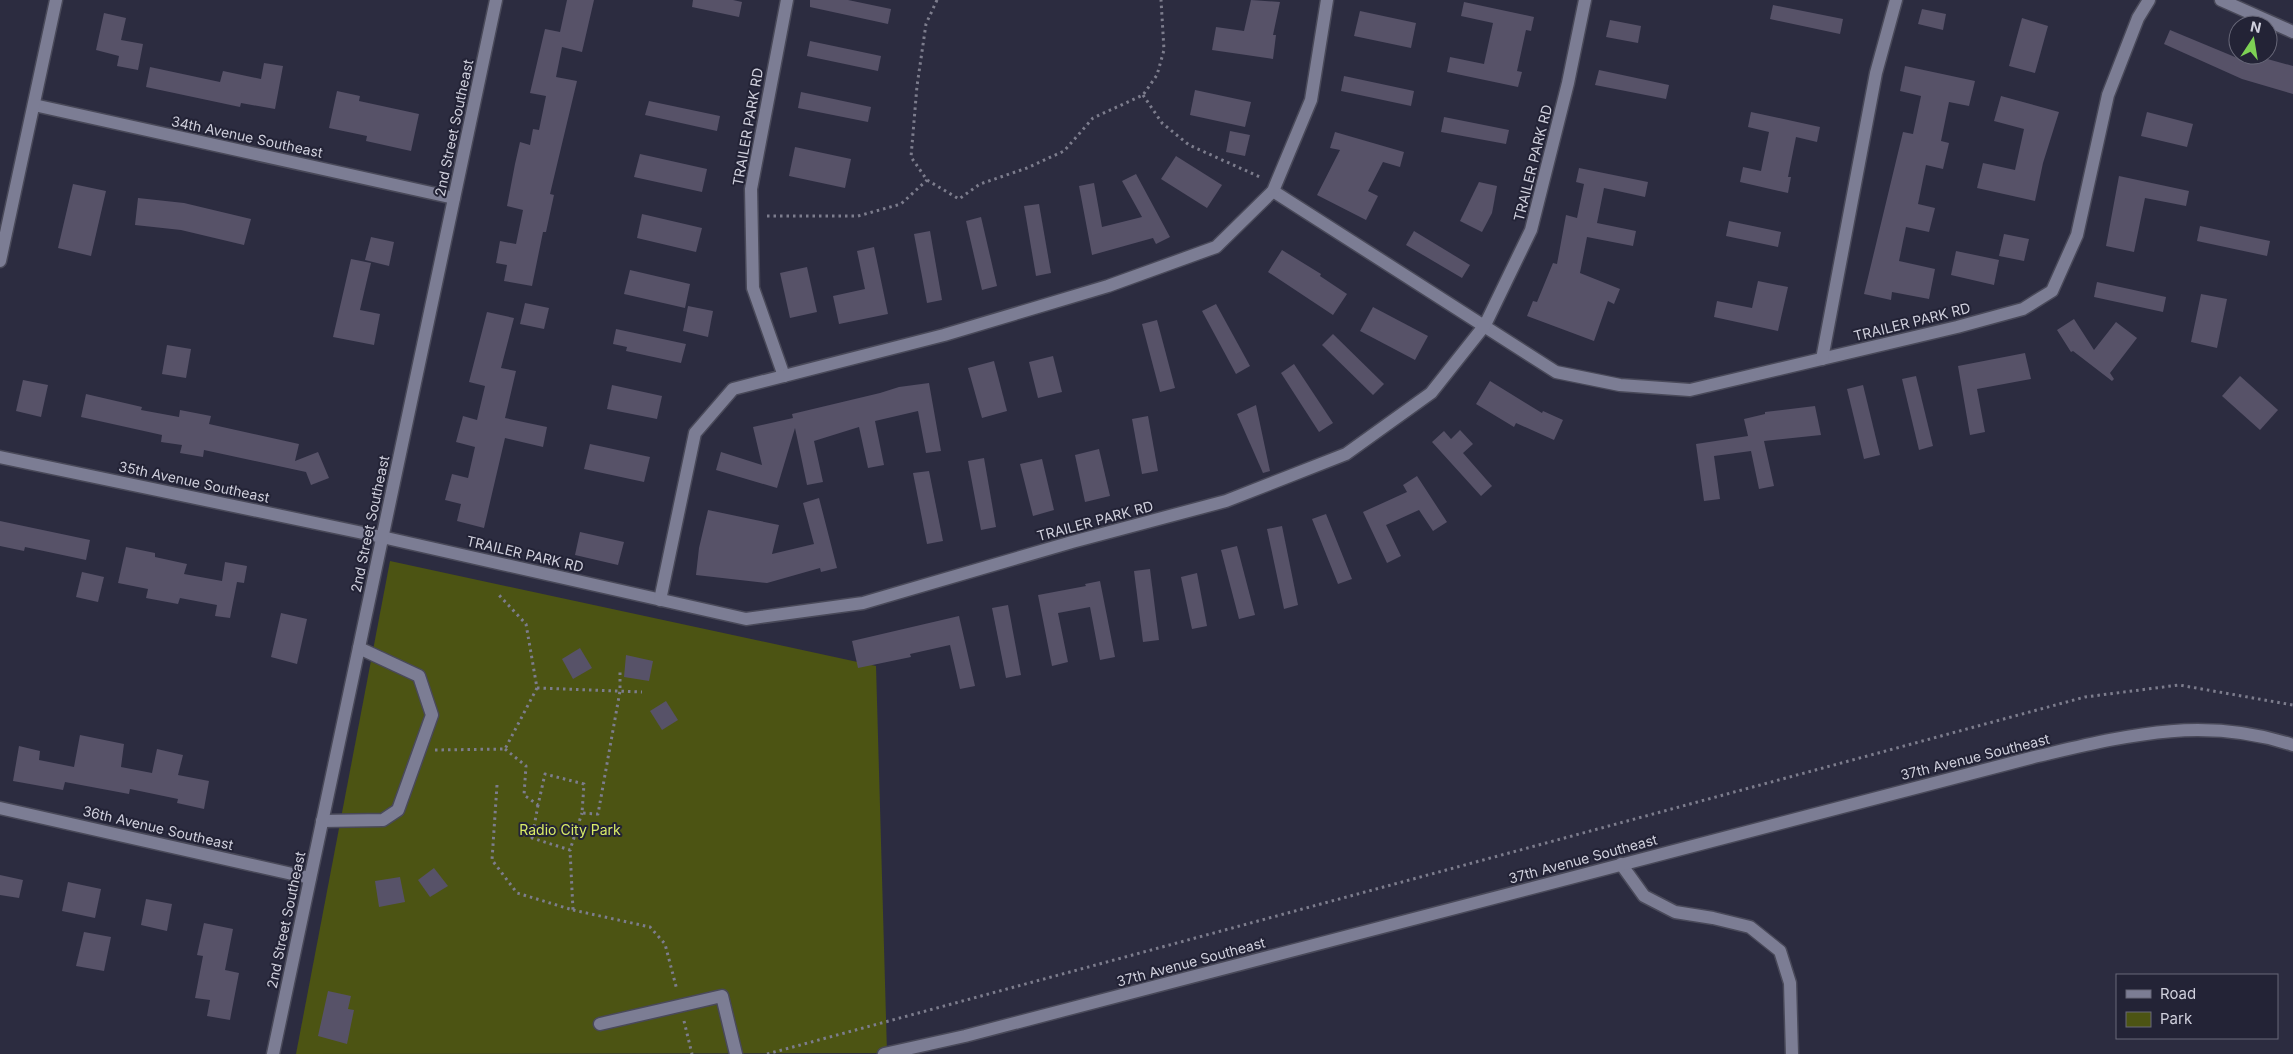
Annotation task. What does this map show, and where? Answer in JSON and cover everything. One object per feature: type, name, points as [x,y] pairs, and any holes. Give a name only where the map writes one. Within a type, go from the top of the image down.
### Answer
[{"type":"street","points":[[0,261],[56,0]]},
{"type":"street","name":"2nd Street Southeast","points":[[273,1054],[496,0]]},
{"type":"street","name":"TRAILER PARK RD","points":[[784,376],[753,288],[751,189],[788,0]]},
{"type":"street","points":[[660,600],[695,433],[733,389],[999,319],[1108,286],[1216,247],[1273,191],[1311,100],[1327,0]]},
{"type":"street","name":"TRAILER PARK RD","points":[[382,537],[746,619],[864,603],[1072,542],[1226,501],[1346,454],[1431,393],[1485,325],[1531,230],[1568,84],[1585,0]]},
{"type":"street","points":[[1822,359],[1876,73],[1896,0]]},
{"type":"street","name":"TRAILER PARK RD","points":[[1273,191],[1556,372],[1620,385],[1690,390],[1957,328],[2023,309],[2052,291],[2077,234],[2108,95],[2138,18],[2149,0]]},
{"type":"street","points":[[2221,0],[2293,32]]},
{"type":"street","name":"34th Avenue Southeast","points":[[34,105],[454,198]]},
{"type":"street","name":"35th Avenue Southeast","points":[[0,457],[382,537]]},
{"type":"street","points":[[322,821],[383,820],[398,810],[432,715],[419,676],[359,648]]},
{"type":"street","name":"37th Avenue Southeast","points":[[884,1054],[965,1036],[2034,757],[2130,735],[2188,729],[2234,731],[2293,745]]},
{"type":"street","name":"36th Avenue Southeast","points":[[0,808],[310,878]]},
{"type":"street","points":[[1621,864],[1644,896],[1675,912],[1713,918],[1750,927],[1780,951],[1790,983],[1792,1054]]},
{"type":"street","points":[[600,1024],[722,996],[736,1054]]},
{"type":"path","points":[[937,0],[926,24],[917,86],[912,157],[928,180],[959,199],[980,184],[1028,168],[1064,151],[1093,118],[1143,95],[1157,75],[1164,50],[1161,0]]},
{"type":"path","points":[[1143,95],[1162,123],[1189,146],[1260,177]]},
{"type":"path","points":[[762,216],[858,216],[902,204],[928,180]]},
{"type":"path","points":[[498,594],[526,624],[537,688],[505,749]]},
{"type":"path","points":[[582,814],[598,814],[620,691],[620,672]]},
{"type":"path","points":[[767,1054],[2085,697],[2179,685],[2293,705]]},
{"type":"path","points":[[537,688],[642,692]]},
{"type":"path","points":[[421,745],[438,751],[505,749],[526,766],[524,795],[538,805]]},
{"type":"path","points":[[570,850],[532,838],[545,774],[584,784],[582,814],[570,850],[573,910]]},
{"type":"path","points":[[497,785],[492,860],[517,893],[573,910],[650,926],[665,944],[692,1054]]},
{"type":"green space","name":"Radio City Park","points":[[390,561],[876,666],[887,1053],[296,1054]]},
{"type":"building","points":[[567,0],[594,0],[582,52],[562,47],[556,77],[577,81],[550,194],[554,195],[546,232],[543,232],[532,286],[504,281],[507,265],[496,263],[500,241],[516,244],[523,210],[507,206],[515,164],[520,142],[530,145],[533,129],[539,130],[546,96],[530,93],[545,29],[560,32]]},
{"type":"building","points":[[693,0],[733,0],[742,2],[739,17],[692,7]]},
{"type":"building","points":[[810,0],[848,0],[891,9],[888,24],[810,7]]},
{"type":"building","points":[[1251,0],[1280,2],[1273,35],[1276,35],[1273,59],[1212,50],[1216,27],[1244,31]]},
{"type":"building","points":[[1464,2],[1534,17],[1531,31],[1526,30],[1517,71],[1522,72],[1518,87],[1447,72],[1450,57],[1484,64],[1493,23],[1461,16]]},
{"type":"building","points":[[1773,5],[1843,19],[1840,34],[1770,19]]},
{"type":"building","points":[[1922,9],[1946,14],[1943,30],[1918,24]]},
{"type":"building","points":[[1360,11],[1416,23],[1411,48],[1354,36]]},
{"type":"building","points":[[104,13],[126,18],[121,40],[143,44],[138,70],[117,66],[119,56],[96,50]]},
{"type":"building","points":[[2022,18],[2048,26],[2035,73],[2009,66]]},
{"type":"building","points":[[1610,20],[1641,26],[1638,43],[1606,37]]},
{"type":"building","points":[[2170,30],[2228,54],[2228,65],[2278,65],[2278,62],[2293,66],[2293,94],[2242,79],[2164,44]]},
{"type":"building","points":[[810,41],[881,56],[878,71],[807,56]]},
{"type":"building","points":[[264,63],[283,66],[275,109],[241,103],[240,107],[146,87],[150,67],[220,82],[223,71],[261,79]]},
{"type":"building","points":[[1905,66],[1975,81],[1969,106],[1949,102],[1941,141],[1949,143],[1943,169],[1926,165],[1918,204],[1935,208],[1929,232],[1906,227],[1899,261],[1935,269],[1929,299],[1892,292],[1891,300],[1864,294],[1903,132],[1913,134],[1921,96],[1900,91]]},
{"type":"building","points":[[1599,70],[1669,85],[1666,99],[1595,85]]},
{"type":"building","points":[[1344,76],[1414,91],[1411,106],[1341,91]]},
{"type":"building","points":[[1195,90],[1251,102],[1245,127],[1190,115]]},
{"type":"building","points":[[337,91],[360,96],[359,101],[419,114],[411,151],[366,141],[367,136],[329,128]]},
{"type":"building","points":[[801,92],[871,107],[868,122],[798,108]]},
{"type":"building","points":[[2001,96],[2059,112],[2043,163],[2035,201],[1977,188],[1983,163],[2015,170],[2024,129],[1994,121]]},
{"type":"building","points":[[649,101],[720,116],[717,131],[645,115]]},
{"type":"building","points":[[1751,112],[1820,127],[1817,142],[1796,137],[1788,177],[1791,177],[1788,193],[1740,182],[1743,167],[1761,171],[1769,132],[1748,127]]},
{"type":"building","points":[[2147,112],[2193,124],[2187,147],[2141,136]]},
{"type":"building","points":[[1444,117],[1509,130],[1506,144],[1441,132]]},
{"type":"building","points":[[1230,131],[1250,135],[1245,156],[1226,152]]},
{"type":"building","points":[[1335,132],[1404,152],[1400,167],[1383,162],[1368,191],[1378,196],[1366,220],[1317,195],[1340,150],[1330,148]]},
{"type":"building","points":[[795,147],[851,159],[845,188],[789,176]]},
{"type":"building","points":[[640,154],[707,169],[702,192],[634,177]]},
{"type":"building","points":[[1176,156],[1222,185],[1207,208],[1161,179]]},
{"type":"building","points":[[1579,168],[1648,182],[1645,197],[1604,188],[1597,223],[1636,231],[1633,246],[1587,237],[1580,273],[1620,289],[1614,304],[1608,301],[1594,341],[1527,316],[1533,301],[1537,302],[1553,263],[1557,264],[1566,215],[1577,218],[1584,184],[1576,182]]},
{"type":"building","points":[[1136,174],[1170,237],[1156,244],[1153,238],[1092,255],[1079,186],[1094,183],[1102,227],[1142,217],[1122,181]]},
{"type":"building","points":[[2119,176],[2189,191],[2186,206],[2145,198],[2134,252],[2106,246]]},
{"type":"building","points":[[1479,182],[1497,186],[1492,213],[1482,232],[1460,221]]},
{"type":"building","points":[[73,184],[106,191],[91,256],[58,248]]},
{"type":"building","points":[[138,198],[184,203],[251,219],[244,245],[181,230],[135,225]]},
{"type":"building","points":[[1039,204],[1051,273],[1036,276],[1024,206]]},
{"type":"building","points":[[642,214],[702,228],[696,252],[637,238]]},
{"type":"building","points":[[981,217],[997,286],[982,290],[966,221]]},
{"type":"building","points":[[1729,221],[1781,232],[1778,247],[1726,236]]},
{"type":"building","points":[[2200,226],[2270,241],[2267,256],[2197,241]]},
{"type":"building","points":[[930,231],[942,300],[927,303],[914,234]]},
{"type":"building","points":[[1414,231],[1470,265],[1462,278],[1406,245]]},
{"type":"building","points":[[2004,234],[2029,239],[2024,261],[1999,256]]},
{"type":"building","points":[[371,237],[394,242],[389,266],[365,260]]},
{"type":"building","points":[[874,247],[888,314],[839,324],[833,296],[865,289],[857,251]]},
{"type":"building","points":[[1282,250],[1321,274],[1320,276],[1347,294],[1333,315],[1268,272]]},
{"type":"building","points":[[1956,251],[1999,260],[1994,285],[1951,275]]},
{"type":"building","points":[[351,259],[371,263],[360,310],[380,314],[374,345],[333,337]]},
{"type":"building","points":[[807,267],[817,312],[790,318],[780,273]]},
{"type":"building","points":[[630,270],[690,284],[685,308],[624,294]]},
{"type":"building","points":[[1758,281],[1788,287],[1778,331],[1714,317],[1717,301],[1752,308]]},
{"type":"building","points":[[2097,282],[2166,297],[2163,312],[2094,297]]},
{"type":"building","points":[[2201,294],[2227,299],[2217,348],[2191,342]]},
{"type":"building","points":[[525,303],[549,308],[544,329],[520,324]]},
{"type":"building","points":[[1216,304],[1250,366],[1236,374],[1202,311]]},
{"type":"building","points":[[688,306],[713,311],[708,337],[683,331]]},
{"type":"building","points":[[1373,307],[1428,336],[1415,360],[1360,331]]},
{"type":"building","points":[[487,312],[514,318],[501,368],[516,371],[505,418],[547,427],[543,447],[505,438],[484,528],[457,521],[461,504],[445,500],[452,474],[468,478],[475,447],[456,442],[463,416],[477,420],[485,386],[469,382]]},
{"type":"building","points":[[2074,319],[2094,350],[2116,322],[2137,338],[2110,373],[2114,379],[2112,381],[2073,351],[2071,352],[2057,330]]},
{"type":"building","points":[[1157,320],[1175,388],[1160,392],[1142,324]]},
{"type":"building","points":[[616,329],[686,344],[681,363],[626,351],[627,347],[613,344]]},
{"type":"building","points":[[1333,334],[1384,384],[1373,395],[1322,345]]},
{"type":"building","points":[[167,345],[191,349],[186,378],[162,374]]},
{"type":"building","points":[[2025,353],[2031,379],[1977,389],[1985,432],[1970,435],[1958,366]]},
{"type":"building","points":[[1053,356],[1062,392],[1038,398],[1029,362]]},
{"type":"building","points":[[994,361],[1007,411],[982,418],[968,368]]},
{"type":"building","points":[[1294,364],[1333,423],[1319,432],[1281,373]]},
{"type":"building","points":[[1916,376],[1933,446],[1919,450],[1902,379]]},
{"type":"building","points":[[2240,376],[2278,410],[2260,430],[2222,396]]},
{"type":"building","points":[[23,380],[48,385],[41,417],[16,411]]},
{"type":"building","points":[[1490,381],[1542,413],[1543,411],[1563,420],[1554,440],[1516,423],[1514,427],[1476,404]]},
{"type":"building","points":[[929,383],[941,451],[926,453],[918,411],[875,421],[884,465],[868,468],[859,427],[814,441],[823,482],[807,485],[795,428],[777,488],[716,470],[721,452],[762,465],[753,427],[793,418],[792,414],[899,387]]},
{"type":"building","points":[[612,385],[662,396],[657,419],[607,409]]},
{"type":"building","points":[[1863,385],[1880,455],[1864,459],[1847,389]]},
{"type":"building","points":[[86,394],[142,407],[141,410],[179,417],[180,410],[211,416],[209,424],[299,444],[295,461],[318,452],[329,478],[311,485],[306,472],[204,450],[203,457],[180,453],[182,445],[161,442],[162,435],[81,417]]},
{"type":"building","points":[[1256,405],[1270,471],[1263,473],[1237,414]]},
{"type":"building","points":[[1815,406],[1821,435],[1764,441],[1774,486],[1759,489],[1751,451],[1714,456],[1720,499],[1704,501],[1696,444],[1748,436],[1744,419],[1765,414],[1765,412]]},
{"type":"building","points":[[1148,416],[1158,471],[1142,474],[1132,419]]},
{"type":"building","points":[[1460,430],[1473,444],[1463,453],[1492,486],[1481,496],[1432,442],[1444,431],[1451,439]]},
{"type":"building","points":[[590,444],[650,457],[644,482],[584,469]]},
{"type":"building","points":[[1099,449],[1110,496],[1085,502],[1075,455]]},
{"type":"building","points":[[984,458],[996,527],[981,530],[968,461]]},
{"type":"building","points":[[1042,459],[1054,510],[1033,516],[1020,464]]},
{"type":"building","points":[[929,471],[943,541],[927,544],[913,473]]},
{"type":"building","points":[[1417,476],[1447,522],[1433,531],[1419,510],[1386,525],[1401,556],[1387,563],[1363,512],[1407,492],[1403,485]]},
{"type":"building","points":[[819,498],[837,568],[821,572],[820,568],[767,583],[696,575],[699,548],[708,510],[779,525],[772,554],[814,544],[803,503]]},
{"type":"building","points":[[1326,514],[1352,579],[1338,584],[1312,519]]},
{"type":"building","points":[[0,521],[90,540],[86,560],[25,547],[24,551],[0,546]]},
{"type":"building","points":[[1282,526],[1298,605],[1284,609],[1267,529]]},
{"type":"building","points":[[580,532],[624,542],[618,565],[575,555]]},
{"type":"building","points":[[1237,546],[1255,615],[1239,619],[1221,550]]},
{"type":"building","points":[[126,547],[155,553],[155,557],[187,564],[184,574],[222,581],[225,562],[247,566],[244,583],[237,582],[230,618],[215,616],[217,605],[180,598],[178,604],[146,598],[148,589],[118,583]]},
{"type":"building","points":[[1150,569],[1159,640],[1143,642],[1134,571]]},
{"type":"building","points":[[82,572],[104,577],[98,602],[76,597]]},
{"type":"building","points":[[1197,573],[1207,626],[1192,629],[1181,577]]},
{"type":"building","points":[[1100,581],[1115,657],[1100,660],[1090,607],[1058,613],[1068,662],[1052,666],[1038,595],[1086,586],[1085,584]]},
{"type":"building","points":[[1008,605],[1021,675],[1006,678],[992,608]]},
{"type":"building","points":[[281,613],[307,619],[297,664],[271,657]]},
{"type":"building","points":[[959,616],[975,686],[960,689],[950,645],[910,654],[911,657],[858,668],[852,641]]},
{"type":"building","points":[[580,648],[592,668],[573,679],[562,659]]},
{"type":"building","points":[[626,655],[653,661],[649,681],[624,677]]},
{"type":"building","points":[[666,701],[678,720],[662,730],[650,711]]},
{"type":"building","points":[[80,735],[124,744],[121,767],[152,773],[157,749],[183,755],[178,775],[209,781],[204,809],[177,803],[178,799],[130,789],[129,794],[65,782],[63,790],[13,781],[19,746],[40,751],[39,760],[74,767]]},
{"type":"building","points":[[434,868],[448,886],[430,897],[418,880]]},
{"type":"building","points":[[0,875],[23,880],[19,898],[0,895]]},
{"type":"building","points":[[400,877],[405,902],[379,907],[375,881]]},
{"type":"building","points":[[68,882],[101,889],[95,918],[62,911]]},
{"type":"building","points":[[146,899],[172,904],[167,931],[141,925]]},
{"type":"building","points":[[204,923],[233,929],[225,970],[239,973],[230,1020],[207,1016],[210,1000],[195,998],[203,956],[197,955]]},
{"type":"building","points":[[84,932],[111,937],[104,971],[76,966]]},
{"type":"building","points":[[328,991],[351,996],[348,1009],[354,1010],[347,1044],[318,1036]]}]
